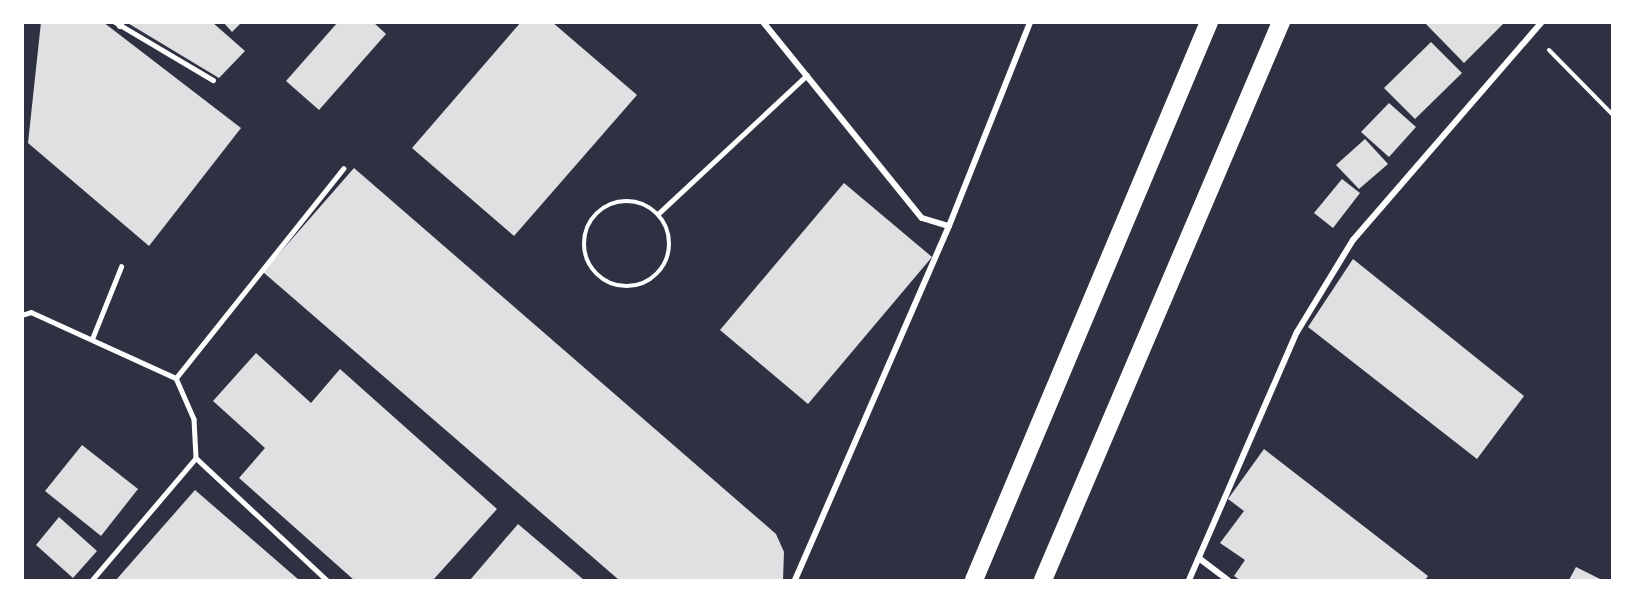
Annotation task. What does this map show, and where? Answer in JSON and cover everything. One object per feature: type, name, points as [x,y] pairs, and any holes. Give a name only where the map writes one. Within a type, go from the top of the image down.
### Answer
[{"type":"highway","points":[[974,580],[1209,22]]},
{"type":"highway","points":[[1043,580],[1281,22]]},
{"type":"street","points":[[763,22],[922,218],[949,226]]},
{"type":"street","points":[[795,580],[949,226],[1030,22]]},
{"type":"street","points":[[1189,580],[1292,343],[1353,240],[1542,22]]},
{"type":"street","points":[[1200,559],[1228,580]]},
{"type":"lane","points":[[119,24],[213,80]]},
{"type":"lane","points":[[659,213],[807,75]]},
{"type":"lane","points":[[176,378],[343,169]]},
{"type":"lane","points":[[635,200],[659,213],[672,238],[667,265],[648,285],[620,288],[595,276],[583,250],[587,223],[608,204],[635,200]]},
{"type":"lane","points":[[92,339],[121,267]]},
{"type":"lane","points":[[22,315],[31,312],[176,378],[194,419],[196,458],[92,580]]},
{"type":"lane","points":[[196,458],[327,580]]},
{"type":"path","points":[[1532,32],[1612,114]]},
{"type":"building","points":[[41,22],[103,22],[241,128],[149,246],[28,143]]},
{"type":"building","points":[[126,22],[212,22],[245,51],[219,78]]},
{"type":"building","points":[[223,22],[242,22],[232,32]]},
{"type":"building","points":[[338,22],[373,22],[386,34],[319,110],[286,81]]},
{"type":"building","points":[[521,22],[552,22],[637,95],[514,236],[412,148]]},
{"type":"building","points":[[1424,22],[1505,22],[1464,63]]},
{"type":"building","points":[[1431,42],[1462,73],[1415,119],[1384,88]]},
{"type":"building","points":[[1389,103],[1416,127],[1389,157],[1361,132]]},
{"type":"building","points":[[1365,139],[1388,164],[1359,189],[1336,165]]},
{"type":"building","points":[[354,168],[776,534],[784,552],[783,580],[619,580],[263,272]]},
{"type":"building","points":[[1342,179],[1360,193],[1333,228],[1314,213]]},
{"type":"building","points":[[844,183],[932,257],[808,404],[720,330]]},
{"type":"building","points":[[1353,259],[1524,396],[1477,459],[1308,327]]},
{"type":"building","points":[[256,353],[311,403],[340,369],[497,509],[433,580],[354,580],[239,478],[265,448],[213,401]]},
{"type":"building","points":[[82,445],[138,489],[101,536],[45,491]]},
{"type":"building","points":[[1264,449],[1428,576],[1425,580],[1240,580],[1234,576],[1245,560],[1220,543],[1244,511],[1228,499]]},
{"type":"building","points":[[195,490],[299,580],[116,580]]},
{"type":"building","points":[[59,517],[97,551],[73,578],[36,545]]},
{"type":"building","points":[[518,524],[584,580],[470,580]]},
{"type":"building","points":[[1576,567],[1602,580],[1569,580]]}]
